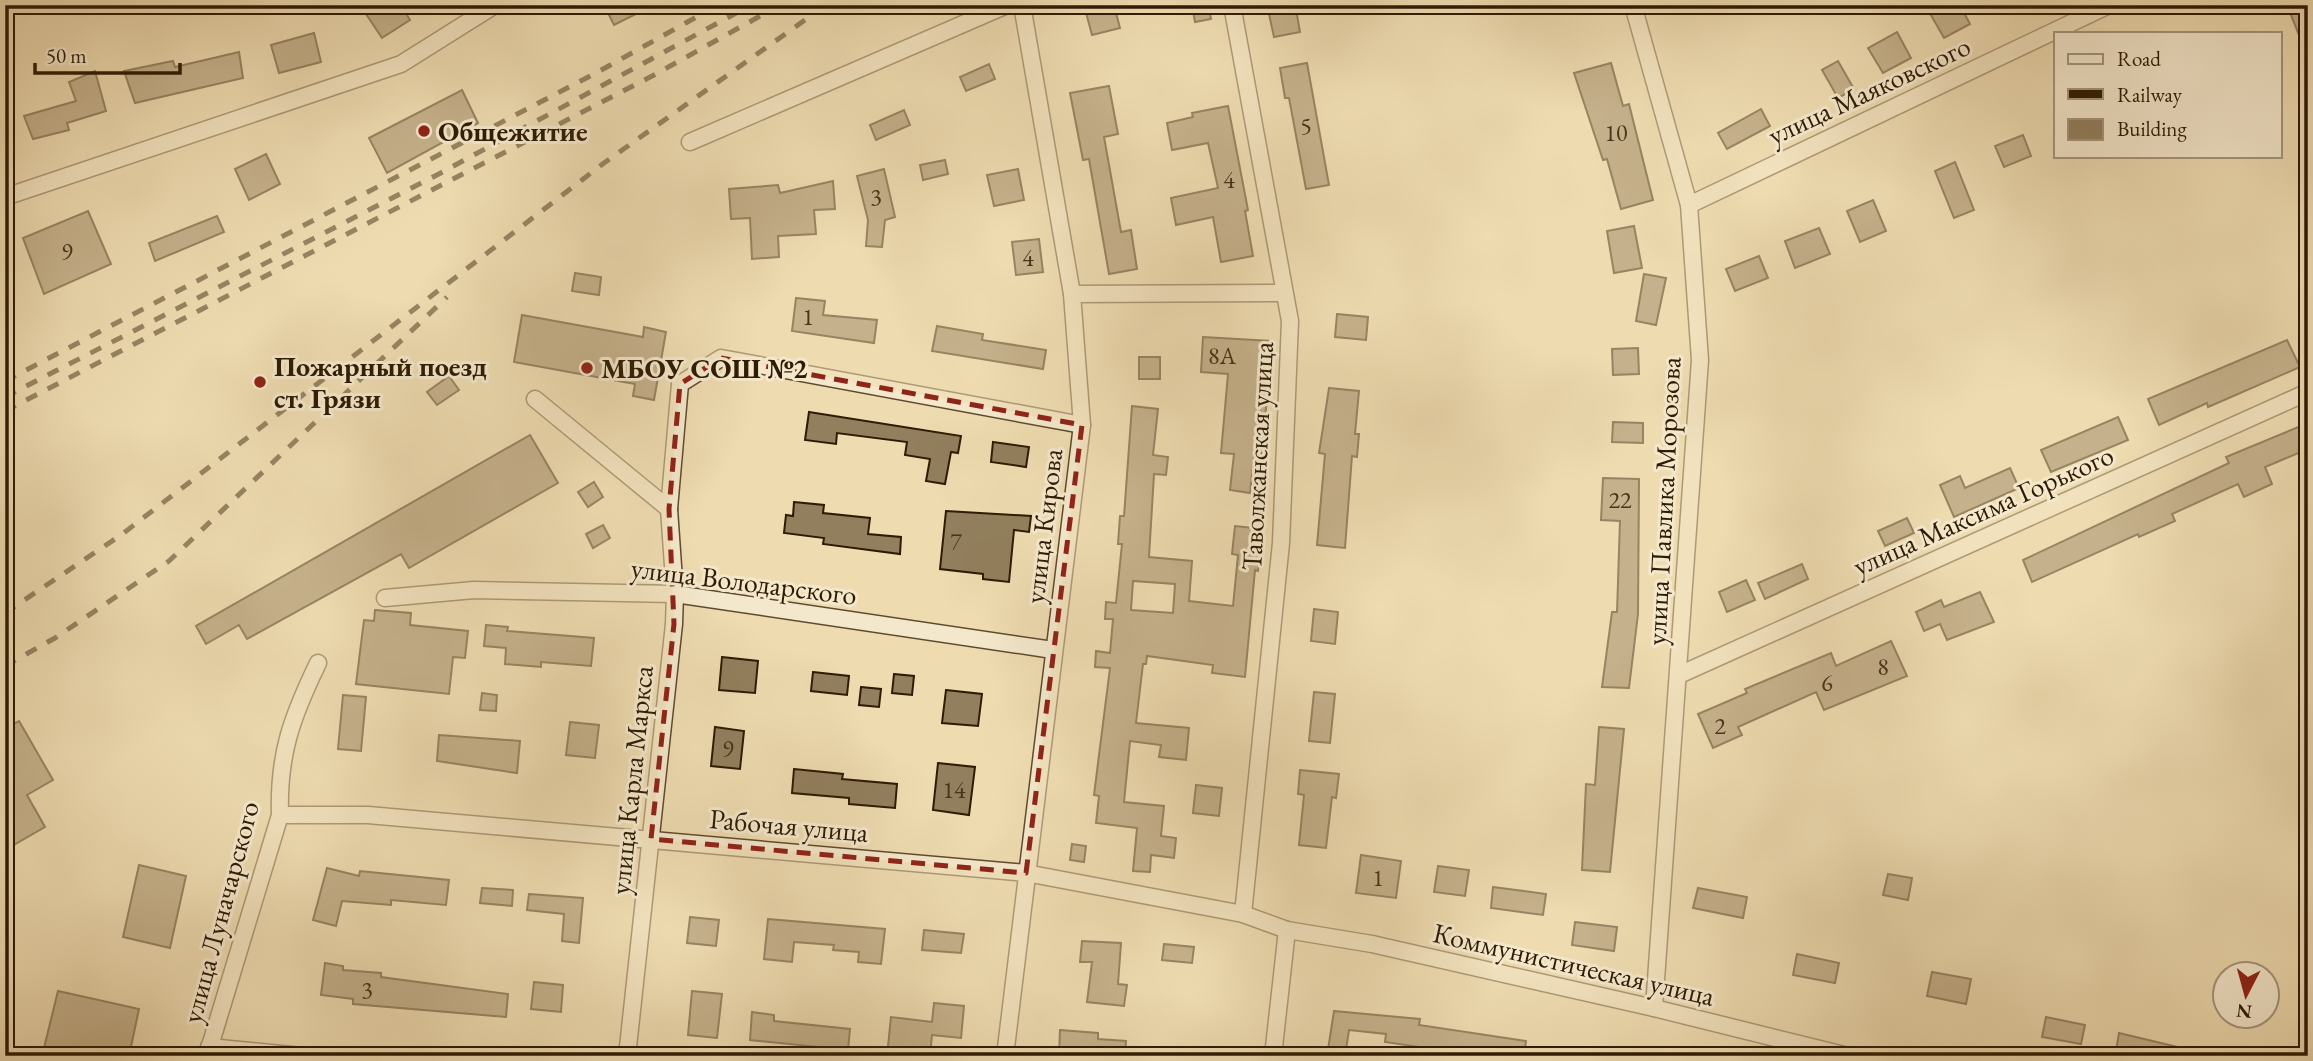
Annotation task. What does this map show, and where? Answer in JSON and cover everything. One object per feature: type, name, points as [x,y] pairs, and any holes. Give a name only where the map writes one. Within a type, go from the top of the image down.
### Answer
[{"type":"street","points":[[5,197],[401,64],[495,5]]},
{"type":"street","points":[[690,142],[1007,5]]},
{"type":"street","name":"улица Кирова","points":[[1005,1056],[1082,425],[1072,295],[1022,5]]},
{"type":"street","name":"Таволжанская улица","points":[[1231,5],[1290,321],[1280,543],[1242,914]]},
{"type":"street","name":"улица Павлика Морозова","points":[[1633,5],[1689,205],[1700,360],[1654,1008]]},
{"type":"street","name":"улица Маяковского","points":[[1689,205],[2109,5]]},
{"type":"street","points":[[1072,295],[1284,293]]},
{"type":"street","name":"улица Карла Маркса","points":[[627,1056],[675,594],[669,509],[680,384],[721,358],[1082,425]]},
{"type":"street","name":"улица Максима Горького","points":[[1679,675],[2308,392]]},
{"type":"street","points":[[535,399],[669,509]]},
{"type":"street","name":"улица Володарского","points":[[386,598],[474,590],[675,594],[1053,650]]},
{"type":"street","name":"улица Луначарского","points":[[208,1051],[224,1009],[252,900],[280,815],[279,776],[293,714],[318,663]]},
{"type":"street","name":"Рабочая улица","points":[[280,815],[368,815],[1026,873],[1242,914],[1287,930]]},
{"type":"street","points":[[1273,1056],[1287,930]]},
{"type":"street","name":"Коммунистическая улица","points":[[1287,930],[1372,944],[1654,1008],[1848,1056]]},
{"type":"street","points":[[208,1051],[302,1056]]},
{"type":"highlighted area","points":[[721,358],[1082,425],[1026,873],[651,839],[674,624],[669,509],[680,384]]},
{"type":"building","points":[[360,5],[401,5],[410,20],[382,38]]},
{"type":"building","points":[[604,5],[654,5],[614,25]]},
{"type":"building","points":[[1114,5],[1120,28],[1092,35],[1085,9]]},
{"type":"building","points":[[1192,5],[1208,5],[1211,19],[1195,22]]},
{"type":"building","points":[[1937,5],[1960,5],[1970,24],[1944,38],[1928,10]]},
{"type":"building","points":[[2287,5],[2308,5],[2308,55],[2307,55]]},
{"type":"building","points":[[1296,9],[1300,32],[1274,37],[1269,14]]},
{"type":"building","points":[[1897,32],[1911,58],[1883,73],[1868,48]]},
{"type":"building","points":[[314,33],[321,62],[279,73],[271,45]]},
{"type":"building","points":[[239,52],[243,78],[135,103],[124,71],[173,61],[175,67]]},
{"type":"building","points":[[1838,61],[1854,89],[1838,98],[1822,70]]},
{"type":"building","points":[[1307,63],[1329,185],[1306,189],[1289,98],[1285,98],[1280,68]]},
{"type":"building","points":[[1611,63],[1623,106],[1629,104],[1653,200],[1621,209],[1607,159],[1603,160],[1574,73]]},
{"type":"building","points":[[989,64],[995,79],[966,91],[960,77]]},
{"type":"building","points":[[95,71],[106,111],[67,123],[69,130],[33,139],[24,116],[76,101],[69,82]]},
{"type":"building","points":[[1109,86],[1118,134],[1104,137],[1121,232],[1131,230],[1137,269],[1109,274],[1089,159],[1083,160],[1070,93]]},
{"type":"building","name":"Общежитие","points":[[462,90],[478,123],[387,173],[369,138]]},
{"type":"building","points":[[1228,106],[1248,210],[1245,211],[1253,256],[1221,262],[1213,217],[1176,225],[1171,198],[1218,188],[1208,143],[1172,150],[1167,123],[1193,117],[1192,113]]},
{"type":"building","points":[[1761,109],[1770,126],[1727,149],[1718,133]]},
{"type":"building","points":[[904,110],[910,125],[876,140],[870,125]]},
{"type":"building","points":[[2023,135],[2031,156],[2004,167],[1995,146]]},
{"type":"building","points":[[266,154],[280,184],[249,200],[235,169]]},
{"type":"building","points":[[945,160],[948,174],[923,180],[920,165]]},
{"type":"building","points":[[1955,162],[1974,210],[1954,218],[1935,171]]},
{"type":"building","points":[[884,169],[895,217],[885,220],[882,247],[866,246],[868,220],[857,176]]},
{"type":"building","points":[[1018,169],[1024,200],[994,206],[987,175]]},
{"type":"building","points":[[833,181],[835,209],[814,210],[816,234],[778,236],[779,257],[752,259],[750,218],[731,219],[729,189],[778,185],[780,193]]},
{"type":"building","points":[[1873,200],[1886,231],[1860,242],[1847,211]]},
{"type":"building","points":[[88,211],[111,264],[44,294],[23,238]]},
{"type":"building","points":[[217,216],[224,232],[155,261],[149,243]]},
{"type":"building","points":[[1634,226],[1642,268],[1614,273],[1607,231]]},
{"type":"building","points":[[1819,228],[1830,254],[1795,268],[1785,241]]},
{"type":"building","points":[[1039,239],[1043,272],[1016,275],[1012,242]]},
{"type":"building","points":[[1759,256],[1768,278],[1735,291],[1726,269]]},
{"type":"building","points":[[575,273],[601,277],[599,295],[572,291]]},
{"type":"building","points":[[1644,274],[1666,278],[1656,325],[1636,321]]},
{"type":"building","points":[[796,298],[825,301],[823,315],[877,320],[874,343],[792,331]]},
{"type":"building","points":[[1337,314],[1368,317],[1366,340],[1335,337]]},
{"type":"building","points":[[522,315],[643,337],[644,327],[666,332],[654,400],[633,396],[635,384],[514,362]]},
{"type":"building","points":[[937,326],[983,334],[982,340],[1046,350],[1043,369],[932,351]]},
{"type":"building","points":[[1203,337],[1273,341],[1261,456],[1254,456],[1250,493],[1230,490],[1234,454],[1221,453],[1228,374],[1201,372]]},
{"type":"building","points":[[2287,340],[2300,367],[2159,425],[2148,399]]},
{"type":"building","points":[[1638,348],[1639,374],[1613,375],[1612,349]]},
{"type":"building","points":[[1139,357],[1160,357],[1160,379],[1139,379]]},
{"type":"building","points":[[449,376],[459,390],[437,405],[427,392]]},
{"type":"building","points":[[1329,388],[1359,391],[1355,434],[1359,434],[1357,457],[1352,456],[1345,548],[1317,545],[1325,454],[1319,453]]},
{"type":"building","points":[[1132,406],[1158,409],[1153,455],[1168,457],[1166,475],[1154,474],[1149,557],[1192,561],[1189,601],[1233,606],[1238,555],[1232,554],[1235,526],[1263,529],[1258,571],[1255,570],[1245,677],[1212,673],[1213,665],[1147,656],[1146,664],[1143,664],[1136,723],[1189,728],[1186,760],[1159,757],[1161,745],[1130,741],[1124,802],[1164,806],[1161,836],[1176,838],[1174,858],[1151,855],[1150,872],[1133,871],[1137,828],[1096,823],[1099,796],[1094,795],[1110,668],[1095,667],[1096,651],[1110,653],[1113,619],[1105,619],[1106,602],[1116,603],[1122,544],[1118,544],[1120,516],[1124,516]],"holes":[[[1133,581],[1175,584],[1173,613],[1131,610]]]},
{"type":"building","points":[[809,412],[961,436],[958,453],[951,452],[945,484],[926,481],[930,459],[905,455],[907,442],[837,433],[836,444],[805,440]]},
{"type":"building","points":[[2118,417],[2128,440],[2051,472],[2041,450]]},
{"type":"building","points":[[1613,422],[1643,423],[1643,443],[1612,442]]},
{"type":"building","points":[[2308,423],[2308,449],[2265,467],[2272,484],[2244,497],[2238,484],[2172,514],[2175,521],[2139,537],[2138,534],[2032,582],[2023,560],[2229,463],[2226,457]]},
{"type":"building","points":[[530,435],[558,483],[409,568],[401,554],[247,639],[239,625],[206,644],[196,626]]},
{"type":"building","points":[[993,442],[1029,447],[1026,467],[991,462]]},
{"type":"building","points":[[2010,468],[2019,488],[1954,517],[1940,485],[1960,476],[1965,488]]},
{"type":"building","points":[[1603,478],[1639,479],[1638,614],[1629,688],[1602,687],[1612,612],[1617,612],[1620,521],[1601,520]]},
{"type":"building","points":[[594,482],[603,497],[588,507],[578,492]]},
{"type":"building","points":[[794,502],[824,505],[823,513],[870,518],[868,534],[901,537],[900,554],[823,544],[824,538],[784,533],[786,515],[793,516]]},
{"type":"building","points":[[946,511],[1031,516],[1029,532],[1014,530],[1009,582],[983,579],[983,574],[940,569]]},
{"type":"building","points":[[1907,518],[1914,533],[1885,546],[1878,531]]},
{"type":"building","points":[[603,525],[610,538],[593,548],[586,534]]},
{"type":"building","points":[[1802,564],[1808,579],[1765,599],[1758,583]]},
{"type":"building","points":[[1746,580],[1755,600],[1727,612],[1719,592]]},
{"type":"building","points":[[1980,592],[1994,622],[1947,640],[1940,624],[1924,631],[1916,612],[1941,600],[1944,607]]},
{"type":"building","points":[[1314,609],[1338,612],[1335,644],[1311,641]]},
{"type":"building","points":[[375,610],[411,613],[410,625],[468,631],[465,658],[453,657],[449,694],[356,684],[364,620],[374,621]]},
{"type":"building","points":[[486,625],[508,627],[507,631],[594,638],[591,666],[541,662],[541,667],[505,664],[506,648],[484,646]]},
{"type":"building","points":[[1891,641],[1907,676],[1824,710],[1816,692],[1738,727],[1742,735],[1713,748],[1698,714],[1747,693],[1745,689],[1831,653],[1836,666]]},
{"type":"building","points":[[722,657],[758,661],[755,693],[719,690]]},
{"type":"building","points":[[813,672],[849,676],[847,695],[811,691]]},
{"type":"building","points":[[894,674],[914,676],[912,695],[892,693]]},
{"type":"building","points":[[861,687],[881,689],[879,707],[859,705]]},
{"type":"building","points":[[946,690],[982,694],[978,726],[942,723]]},
{"type":"building","points":[[1314,692],[1335,694],[1330,743],[1309,741]]},
{"type":"building","points":[[482,693],[497,695],[496,711],[480,710]]},
{"type":"building","points":[[343,695],[366,697],[361,751],[338,749]]},
{"type":"building","points":[[19,721],[53,780],[27,795],[45,827],[5,850],[5,728]]},
{"type":"building","points":[[570,722],[599,725],[595,758],[566,755]]},
{"type":"building","points":[[715,727],[744,731],[740,769],[711,766]]},
{"type":"building","points":[[1599,727],[1624,729],[1610,872],[1582,870],[1586,784],[1595,785]]},
{"type":"building","points":[[439,735],[520,741],[517,773],[437,761]]},
{"type":"building","points":[[938,763],[975,767],[969,815],[933,810]]},
{"type":"building","points":[[794,769],[843,774],[842,779],[897,784],[895,808],[849,804],[849,798],[792,793]]},
{"type":"building","points":[[1300,770],[1339,774],[1336,798],[1332,797],[1326,848],[1299,845],[1304,795],[1298,794]]},
{"type":"building","points":[[1196,785],[1222,788],[1219,816],[1193,813]]},
{"type":"building","points":[[1072,844],[1086,846],[1084,862],[1070,860]]},
{"type":"building","points":[[1361,855],[1401,861],[1396,898],[1356,893]]},
{"type":"building","points":[[139,865],[186,876],[170,948],[123,937]]},
{"type":"building","points":[[1438,866],[1469,870],[1465,896],[1434,892]]},
{"type":"building","points":[[327,868],[359,876],[360,871],[449,880],[446,905],[391,900],[391,905],[342,901],[336,926],[313,920]]},
{"type":"building","points":[[1888,874],[1912,878],[1908,900],[1883,895]]},
{"type":"building","points":[[1493,887],[1546,894],[1543,915],[1491,908]]},
{"type":"building","points":[[482,888],[513,890],[512,906],[480,903]]},
{"type":"building","points":[[1698,888],[1747,897],[1743,918],[1693,908]]},
{"type":"building","points":[[529,894],[583,898],[579,943],[562,941],[564,914],[527,910]]},
{"type":"building","points":[[690,917],[719,920],[716,946],[687,943]]},
{"type":"building","points":[[768,919],[885,929],[881,964],[858,962],[859,952],[833,950],[834,945],[794,942],[792,962],[764,959]]},
{"type":"building","points":[[1575,922],[1617,927],[1614,951],[1572,945]]},
{"type":"building","points":[[924,930],[964,934],[961,953],[922,950]]},
{"type":"building","points":[[1082,941],[1121,943],[1118,984],[1127,985],[1124,1006],[1087,1002],[1092,962],[1080,962]]},
{"type":"building","points":[[1164,944],[1194,947],[1192,963],[1162,960]]},
{"type":"building","points":[[1797,954],[1839,963],[1835,983],[1793,975]]},
{"type":"building","points":[[325,963],[343,966],[343,970],[381,973],[381,977],[508,994],[506,1017],[353,1004],[353,999],[321,995]]},
{"type":"building","points":[[1932,972],[1971,979],[1966,1004],[1927,996]]},
{"type":"building","points":[[534,982],[563,985],[561,1012],[531,1009]]},
{"type":"building","points":[[58,991],[139,1009],[129,1056],[42,1056]]},
{"type":"building","points":[[692,991],[722,994],[717,1038],[688,1035]]},
{"type":"building","points":[[934,1003],[964,1006],[961,1038],[932,1035],[930,1056],[887,1056],[891,1017],[932,1022]]},
{"type":"building","points":[[1334,1011],[1420,1019],[1419,1025],[1526,1041],[1524,1056],[1479,1056],[1385,1042],[1386,1034],[1349,1030],[1345,1056],[1327,1056]]},
{"type":"building","points":[[752,1012],[774,1015],[774,1021],[850,1029],[848,1050],[750,1040]]},
{"type":"building","points":[[2046,1017],[2085,1025],[2081,1044],[2042,1037]]},
{"type":"building","points":[[1060,1030],[1098,1033],[1098,1039],[1126,1041],[1125,1056],[1059,1056]]},
{"type":"building","points":[[2119,1033],[2182,1048],[2182,1056],[2115,1056]]},
{"type":"railway","points":[[5,381],[596,73],[718,5]]},
{"type":"railway","points":[[5,397],[435,176],[751,5]]},
{"type":"railway","points":[[5,411],[654,75],[780,5]]},
{"type":"railway","points":[[5,613],[121,535],[604,163],[826,5]]},
{"type":"railway","points":[[5,666],[55,638],[169,561],[447,297]]},
{"type":"place","name":"Общежитие","points":[[424,131]]},
{"type":"place","name":"МБОУ СОШ №2","points":[[587,368]]},
{"type":"place","name":"Пожарный поезд ст. Грязи","points":[[260,382]]}]
